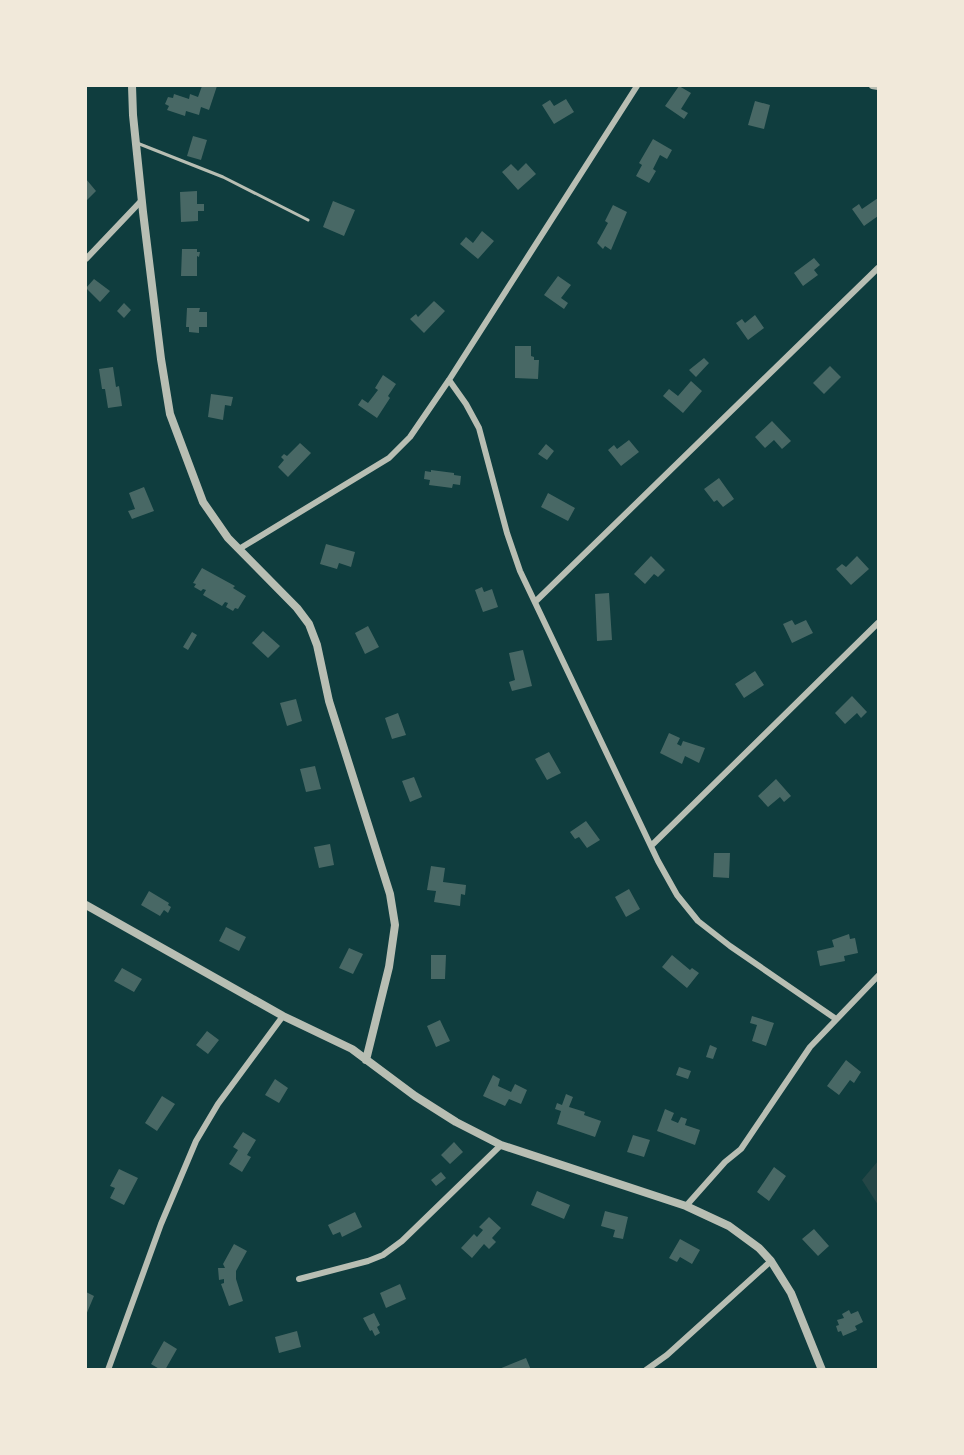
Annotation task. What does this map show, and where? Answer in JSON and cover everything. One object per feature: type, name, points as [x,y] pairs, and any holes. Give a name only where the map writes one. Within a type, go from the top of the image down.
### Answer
[{"type":"street","points":[[132,86],[142,200],[170,414],[203,502],[228,538],[297,608],[309,624],[317,645],[329,701],[390,894],[395,925],[389,968],[366,1060]]},
{"type":"street","points":[[238,549],[389,458],[410,437],[637,86]]},
{"type":"street","points":[[872,86],[879,87]]},
{"type":"street","points":[[86,259],[142,200]]},
{"type":"street","points":[[535,602],[879,268]]},
{"type":"street","points":[[449,380],[470,410],[479,428],[507,533],[520,571],[651,846],[677,895],[698,921],[730,946],[836,1019]]},
{"type":"street","points":[[651,846],[879,623]]},
{"type":"street","points":[[86,905],[284,1016],[352,1049],[440,1112],[501,1145],[686,1206],[729,1226],[743,1235],[771,1261],[791,1293],[822,1370]]},
{"type":"street","points":[[686,1206],[725,1162],[741,1149],[810,1047],[879,976]]},
{"type":"street","points":[[108,1370],[161,1224],[196,1141],[218,1104],[284,1016]]},
{"type":"street","points":[[299,1279],[383,1255],[402,1241],[501,1145]]},
{"type":"street","points":[[646,1370],[667,1355],[771,1261]]},
{"type":"lane","points":[[136,142],[223,177],[308,220]]},
{"type":"shaded area","points":[[878,1161],[878,1205],[862,1180]]},
{"type":"building","points":[[202,86],[217,86],[209,110],[201,107],[199,115],[186,111],[185,116],[167,110],[169,106],[165,104],[168,97],[173,98],[174,94],[189,99],[190,94],[198,97]]},
{"type":"building","points":[[679,86],[691,93],[681,109],[688,113],[684,119],[665,106]]},
{"type":"building","points":[[566,99],[574,112],[554,124],[542,105],[550,100],[554,106]]},
{"type":"building","points":[[755,101],[770,105],[764,129],[748,125]]},
{"type":"building","points":[[193,136],[207,140],[201,160],[187,156]]},
{"type":"building","points":[[653,139],[672,150],[667,159],[660,155],[653,169],[656,171],[649,183],[636,176],[642,165],[639,163]]},
{"type":"building","points":[[526,163],[536,174],[518,190],[502,172],[511,164],[518,171]]},
{"type":"building","points":[[86,179],[96,191],[87,200],[86,198]]},
{"type":"building","points":[[197,191],[197,204],[204,204],[204,211],[198,211],[198,221],[181,222],[180,192]]},
{"type":"building","points":[[878,198],[878,216],[864,226],[852,209],[859,204],[862,209]]},
{"type":"building","points":[[333,201],[355,210],[344,236],[323,227]]},
{"type":"building","points":[[613,205],[627,212],[611,250],[605,246],[603,249],[597,243],[608,223],[605,221]]},
{"type":"building","points":[[482,231],[494,241],[478,259],[460,244],[466,237],[473,243]]},
{"type":"building","points":[[182,249],[197,249],[197,252],[200,252],[199,257],[197,256],[197,276],[181,276]]},
{"type":"building","points":[[814,258],[820,265],[814,270],[818,275],[803,286],[794,273]]},
{"type":"building","points":[[558,276],[571,285],[561,298],[568,303],[564,309],[544,295]]},
{"type":"building","points":[[94,279],[110,291],[100,302],[86,288]]},
{"type":"building","points":[[434,301],[445,311],[424,333],[410,319],[416,314],[418,317]]},
{"type":"building","points":[[124,303],[131,310],[124,318],[117,311]]},
{"type":"building","points":[[187,308],[200,308],[199,312],[207,312],[207,327],[199,327],[199,333],[189,332],[189,327],[186,327]]},
{"type":"building","points":[[755,315],[764,328],[748,340],[736,323],[742,319],[745,323]]},
{"type":"building","points":[[515,346],[531,346],[531,356],[534,360],[539,360],[538,379],[515,378]]},
{"type":"building","points":[[704,358],[709,363],[696,377],[689,370]]},
{"type":"building","points":[[830,366],[841,377],[824,394],[813,383]]},
{"type":"building","points":[[113,367],[122,406],[108,408],[99,369]]},
{"type":"building","points":[[383,375],[396,384],[377,418],[358,405],[362,399],[368,403],[378,390],[375,388]]},
{"type":"building","points":[[691,381],[702,391],[683,413],[663,396],[669,389],[678,396]]},
{"type":"building","points":[[211,394],[233,397],[231,406],[225,405],[223,420],[208,417]]},
{"type":"building","points":[[772,421],[791,441],[782,449],[774,440],[765,448],[755,437]]},
{"type":"building","points":[[629,440],[639,452],[621,466],[608,450],[614,445],[617,449]]},
{"type":"building","points":[[300,443],[311,453],[288,477],[278,467],[284,460],[281,457],[284,454],[287,456]]},
{"type":"building","points":[[546,444],[554,451],[547,460],[538,454]]},
{"type":"building","points":[[431,470],[461,476],[460,485],[453,484],[452,488],[429,485],[430,480],[424,479],[425,471],[431,472]]},
{"type":"building","points":[[719,478],[734,499],[723,507],[717,500],[714,502],[704,489]]},
{"type":"building","points":[[144,487],[154,511],[132,519],[128,511],[135,509],[129,493]]},
{"type":"building","points":[[548,493],[575,508],[568,521],[541,507]]},
{"type":"building","points":[[326,544],[355,552],[351,567],[339,563],[337,569],[320,564]]},
{"type":"building","points":[[651,556],[665,570],[658,577],[654,574],[645,584],[634,574]]},
{"type":"building","points":[[857,556],[869,569],[851,585],[836,569],[842,564],[846,567]]},
{"type":"building","points":[[202,568],[235,586],[233,588],[246,596],[238,609],[235,608],[233,611],[226,607],[228,603],[225,602],[222,606],[203,595],[206,590],[201,591],[194,587],[196,584],[193,583]]},
{"type":"building","points":[[482,587],[484,592],[492,589],[498,607],[483,612],[475,590]]},
{"type":"building","points":[[609,593],[612,640],[597,641],[595,594]]},
{"type":"building","points":[[792,620],[795,625],[806,620],[813,633],[792,643],[783,624]]},
{"type":"building","points":[[368,626],[379,647],[365,654],[355,633]]},
{"type":"building","points":[[263,631],[280,646],[268,658],[252,643]]},
{"type":"building","points":[[192,632],[197,635],[188,650],[183,647]]},
{"type":"building","points":[[523,650],[532,686],[512,691],[509,682],[515,680],[509,653]]},
{"type":"building","points":[[755,671],[764,685],[744,698],[735,684]]},
{"type":"building","points":[[852,696],[867,712],[861,718],[857,713],[845,724],[835,713]]},
{"type":"building","points":[[296,699],[302,721],[287,726],[280,703]]},
{"type":"building","points":[[398,713],[406,735],[392,739],[385,718]]},
{"type":"building","points":[[669,733],[680,738],[677,744],[681,746],[683,741],[705,748],[699,763],[685,756],[682,764],[660,753]]},
{"type":"building","points":[[549,752],[561,773],[547,780],[535,759]]},
{"type":"building","points":[[315,766],[321,789],[306,792],[300,769]]},
{"type":"building","points":[[414,777],[422,797],[410,802],[402,781]]},
{"type":"building","points":[[776,779],[791,796],[784,802],[780,797],[768,807],[758,796]]},
{"type":"building","points":[[586,821],[600,840],[587,848],[579,837],[575,839],[570,832]]},
{"type":"building","points":[[330,844],[334,865],[319,868],[314,847]]},
{"type":"building","points":[[714,853],[730,853],[729,878],[713,877]]},
{"type":"building","points":[[431,866],[445,868],[443,882],[466,885],[465,895],[461,894],[460,906],[434,902],[436,891],[427,890]]},
{"type":"building","points":[[629,889],[640,909],[626,917],[615,897]]},
{"type":"building","points":[[149,891],[169,903],[171,907],[168,913],[164,910],[160,916],[141,905]]},
{"type":"building","points":[[226,927],[246,937],[239,951],[219,941]]},
{"type":"building","points":[[849,934],[850,939],[855,938],[858,953],[844,956],[845,961],[820,966],[817,951],[834,947],[832,940]]},
{"type":"building","points":[[349,948],[363,954],[353,974],[339,968]]},
{"type":"building","points":[[431,955],[446,955],[445,979],[431,979]]},
{"type":"building","points":[[672,955],[690,970],[692,968],[699,973],[687,988],[662,967]]},
{"type":"building","points":[[122,968],[142,979],[134,992],[114,981]]},
{"type":"building","points":[[752,1016],[774,1023],[766,1046],[752,1041],[757,1025],[750,1023]]},
{"type":"building","points":[[440,1020],[450,1041],[436,1047],[427,1026]]},
{"type":"building","points":[[207,1031],[219,1040],[208,1054],[196,1045]]},
{"type":"building","points":[[710,1045],[717,1048],[713,1059],[706,1057]]},
{"type":"building","points":[[846,1060],[861,1072],[854,1083],[850,1080],[839,1095],[827,1086]]},
{"type":"building","points":[[679,1067],[691,1071],[688,1079],[676,1075]]},
{"type":"building","points":[[493,1075],[500,1079],[498,1086],[511,1092],[515,1084],[527,1090],[521,1104],[509,1099],[505,1106],[483,1096]]},
{"type":"building","points":[[275,1079],[288,1088],[279,1103],[265,1095]]},
{"type":"building","points":[[566,1094],[573,1097],[569,1107],[585,1112],[584,1115],[601,1121],[595,1137],[557,1124],[561,1111],[555,1109],[557,1103],[562,1105]]},
{"type":"building","points":[[162,1096],[175,1104],[157,1131],[145,1123]]},
{"type":"building","points":[[665,1109],[674,1113],[671,1120],[678,1123],[681,1117],[687,1119],[685,1125],[700,1130],[695,1145],[657,1131]]},
{"type":"building","points":[[243,1132],[256,1140],[247,1155],[251,1157],[242,1172],[229,1164],[238,1150],[233,1147]]},
{"type":"building","points":[[633,1135],[650,1140],[644,1157],[627,1152]]},
{"type":"building","points":[[454,1142],[463,1152],[450,1164],[441,1155]]},
{"type":"building","points":[[774,1167],[786,1176],[769,1201],[757,1192]]},
{"type":"building","points":[[119,1169],[138,1178],[124,1205],[110,1198],[115,1188],[110,1186]]},
{"type":"building","points":[[441,1172],[446,1178],[436,1186],[431,1180]]},
{"type":"building","points":[[537,1191],[570,1205],[564,1219],[531,1205]]},
{"type":"building","points":[[605,1211],[628,1217],[623,1239],[613,1237],[615,1230],[601,1226]]},
{"type":"building","points":[[355,1212],[362,1227],[342,1237],[340,1232],[333,1235],[328,1225]]},
{"type":"building","points":[[489,1217],[501,1228],[492,1238],[496,1242],[489,1249],[484,1244],[472,1258],[461,1248],[474,1234],[477,1237],[483,1230],[479,1227]]},
{"type":"building","points":[[814,1229],[829,1246],[818,1256],[802,1239]]},
{"type":"building","points":[[680,1239],[700,1250],[692,1264],[680,1257],[677,1262],[669,1258]]},
{"type":"building","points":[[234,1244],[247,1251],[236,1271],[236,1279],[243,1301],[229,1306],[221,1284],[224,1283],[224,1279],[219,1280],[218,1268],[225,1268],[223,1264]]},
{"type":"building","points":[[400,1284],[406,1299],[386,1308],[380,1293]]},
{"type":"building","points":[[86,1292],[94,1296],[86,1315]]},
{"type":"building","points":[[849,1310],[851,1314],[858,1311],[863,1322],[855,1326],[857,1330],[843,1336],[841,1331],[838,1332],[837,1320],[844,1318],[842,1314]]},
{"type":"building","points":[[374,1313],[380,1325],[377,1327],[380,1333],[375,1336],[363,1318]]},
{"type":"building","points":[[297,1331],[301,1347],[279,1353],[275,1337]]},
{"type":"building","points":[[164,1341],[177,1349],[165,1370],[161,1370],[151,1364]]},
{"type":"building","points":[[526,1358],[531,1370],[499,1370],[499,1369]]}]
